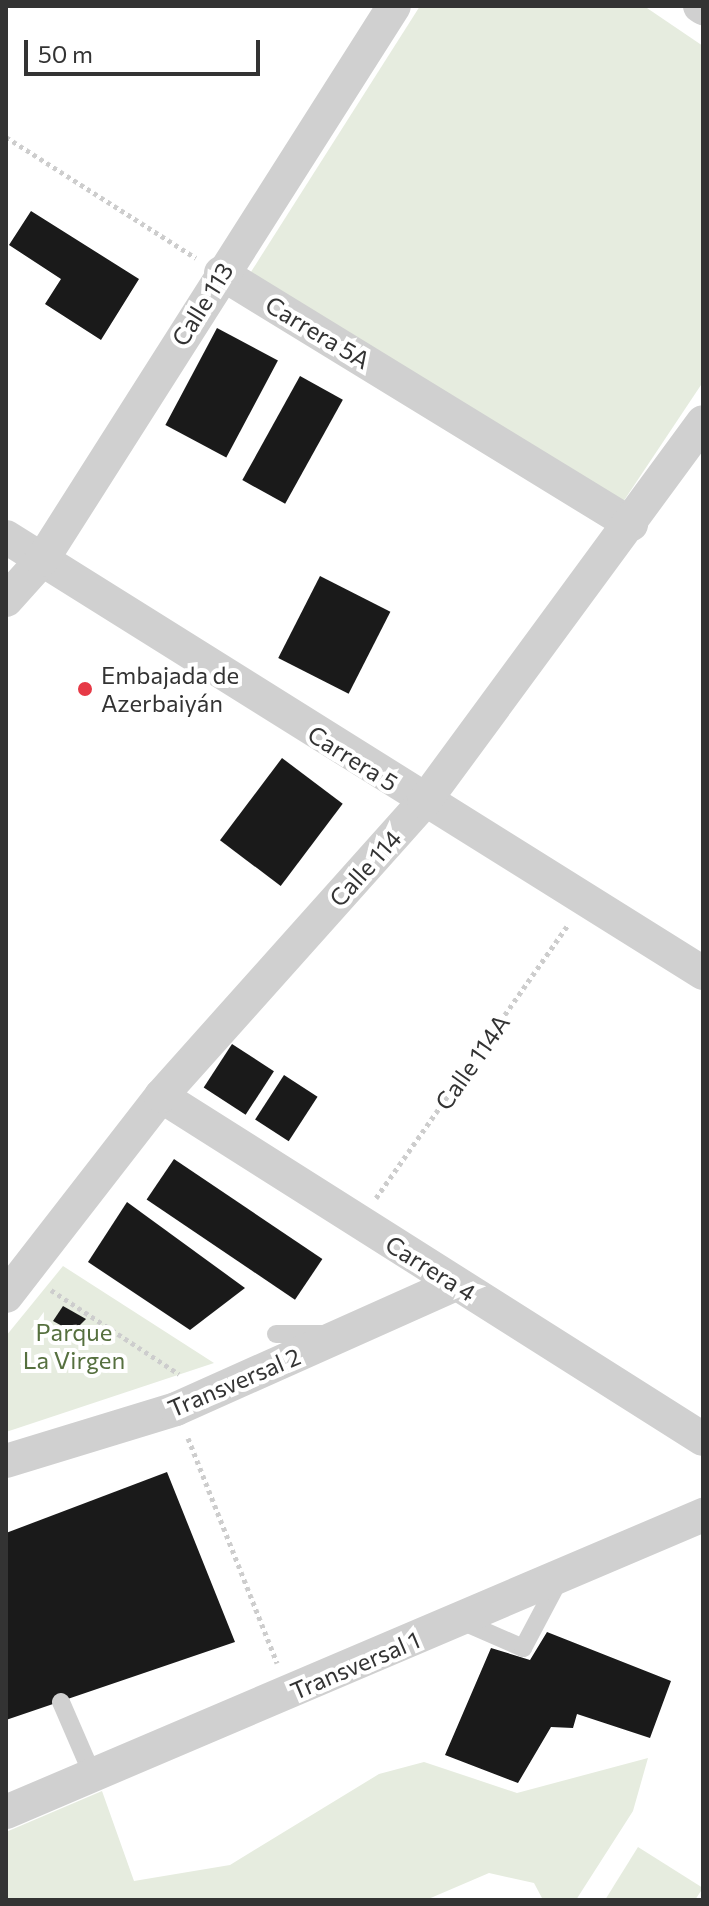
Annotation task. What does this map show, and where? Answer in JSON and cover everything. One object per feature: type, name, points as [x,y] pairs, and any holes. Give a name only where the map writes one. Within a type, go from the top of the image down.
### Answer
[{"type":"street","name":"Calle 113","points":[[6,600],[42,560],[221,273],[394,6]]},
{"type":"street","name":"Carrera 5A","points":[[221,273],[631,524]]},
{"type":"street","name":"Calle 114","points":[[12,1277],[161,1096],[424,802],[703,422]]},
{"type":"street","name":"Carrera 5","points":[[6,537],[424,802],[703,973]]},
{"type":"street","name":"Carrera 4","points":[[161,1096],[703,1439]]},
{"type":"street","name":"Transversal 2","points":[[6,1461],[176,1409],[456,1284]]},
{"type":"street","name":"Transversal 1","points":[[6,1812],[290,1694],[703,1515]]},
{"type":"lane","points":[[276,1334],[343,1334]]},
{"type":"lane","points":[[459,1620],[523,1648],[561,1577]]},
{"type":"lane","points":[[61,1702],[93,1776]]},
{"type":"path","points":[[6,137],[221,273]]},
{"type":"path","name":"Calle 114A","points":[[359,1222],[585,901]]},
{"type":"path","points":[[12,1277],[179,1373],[176,1409],[290,1694]]},
{"type":"green space","points":[[420,6],[644,6],[703,46],[703,382],[623,502],[249,275]]},
{"type":"green space","name":"Parque La Virgen","points":[[63,1266],[214,1363],[6,1432],[6,1336]]},
{"type":"green space","points":[[648,1758],[633,1811],[576,1900],[543,1900],[534,1883],[489,1873],[426,1900],[6,1900],[6,1832],[102,1791],[134,1881],[230,1865],[379,1774],[424,1762],[517,1793]]},
{"type":"green space","points":[[638,1847],[703,1888],[695,1900],[605,1900]]},
{"type":"building","points":[[31,211],[139,279],[101,340],[45,304],[61,279],[9,245]]},
{"type":"building","points":[[217,328],[278,360],[226,458],[165,425]]},
{"type":"building","points":[[300,376],[343,400],[285,504],[242,480]]},
{"type":"building","points":[[320,576],[390,612],[349,694],[278,658]]},
{"type":"building","points":[[282,758],[343,804],[281,886],[220,840]]},
{"type":"building","points":[[232,1044],[274,1071],[246,1115],[204,1088]]},
{"type":"building","points":[[284,1075],[318,1097],[289,1141],[255,1119]]},
{"type":"building","points":[[174,1159],[322,1259],[295,1300],[147,1200]]},
{"type":"building","points":[[127,1202],[245,1288],[190,1330],[88,1262]]},
{"type":"building","points":[[63,1306],[86,1319],[73,1332],[53,1321]]},
{"type":"building","points":[[167,1472],[235,1642],[6,1720],[6,1533]]},
{"type":"building","points":[[547,1632],[671,1681],[650,1738],[577,1714],[573,1728],[551,1727],[518,1783],[445,1755],[491,1648],[530,1660]]},
{"type":"place","name":"Embajada de Azerbaiyán","points":[[85,689]]}]
